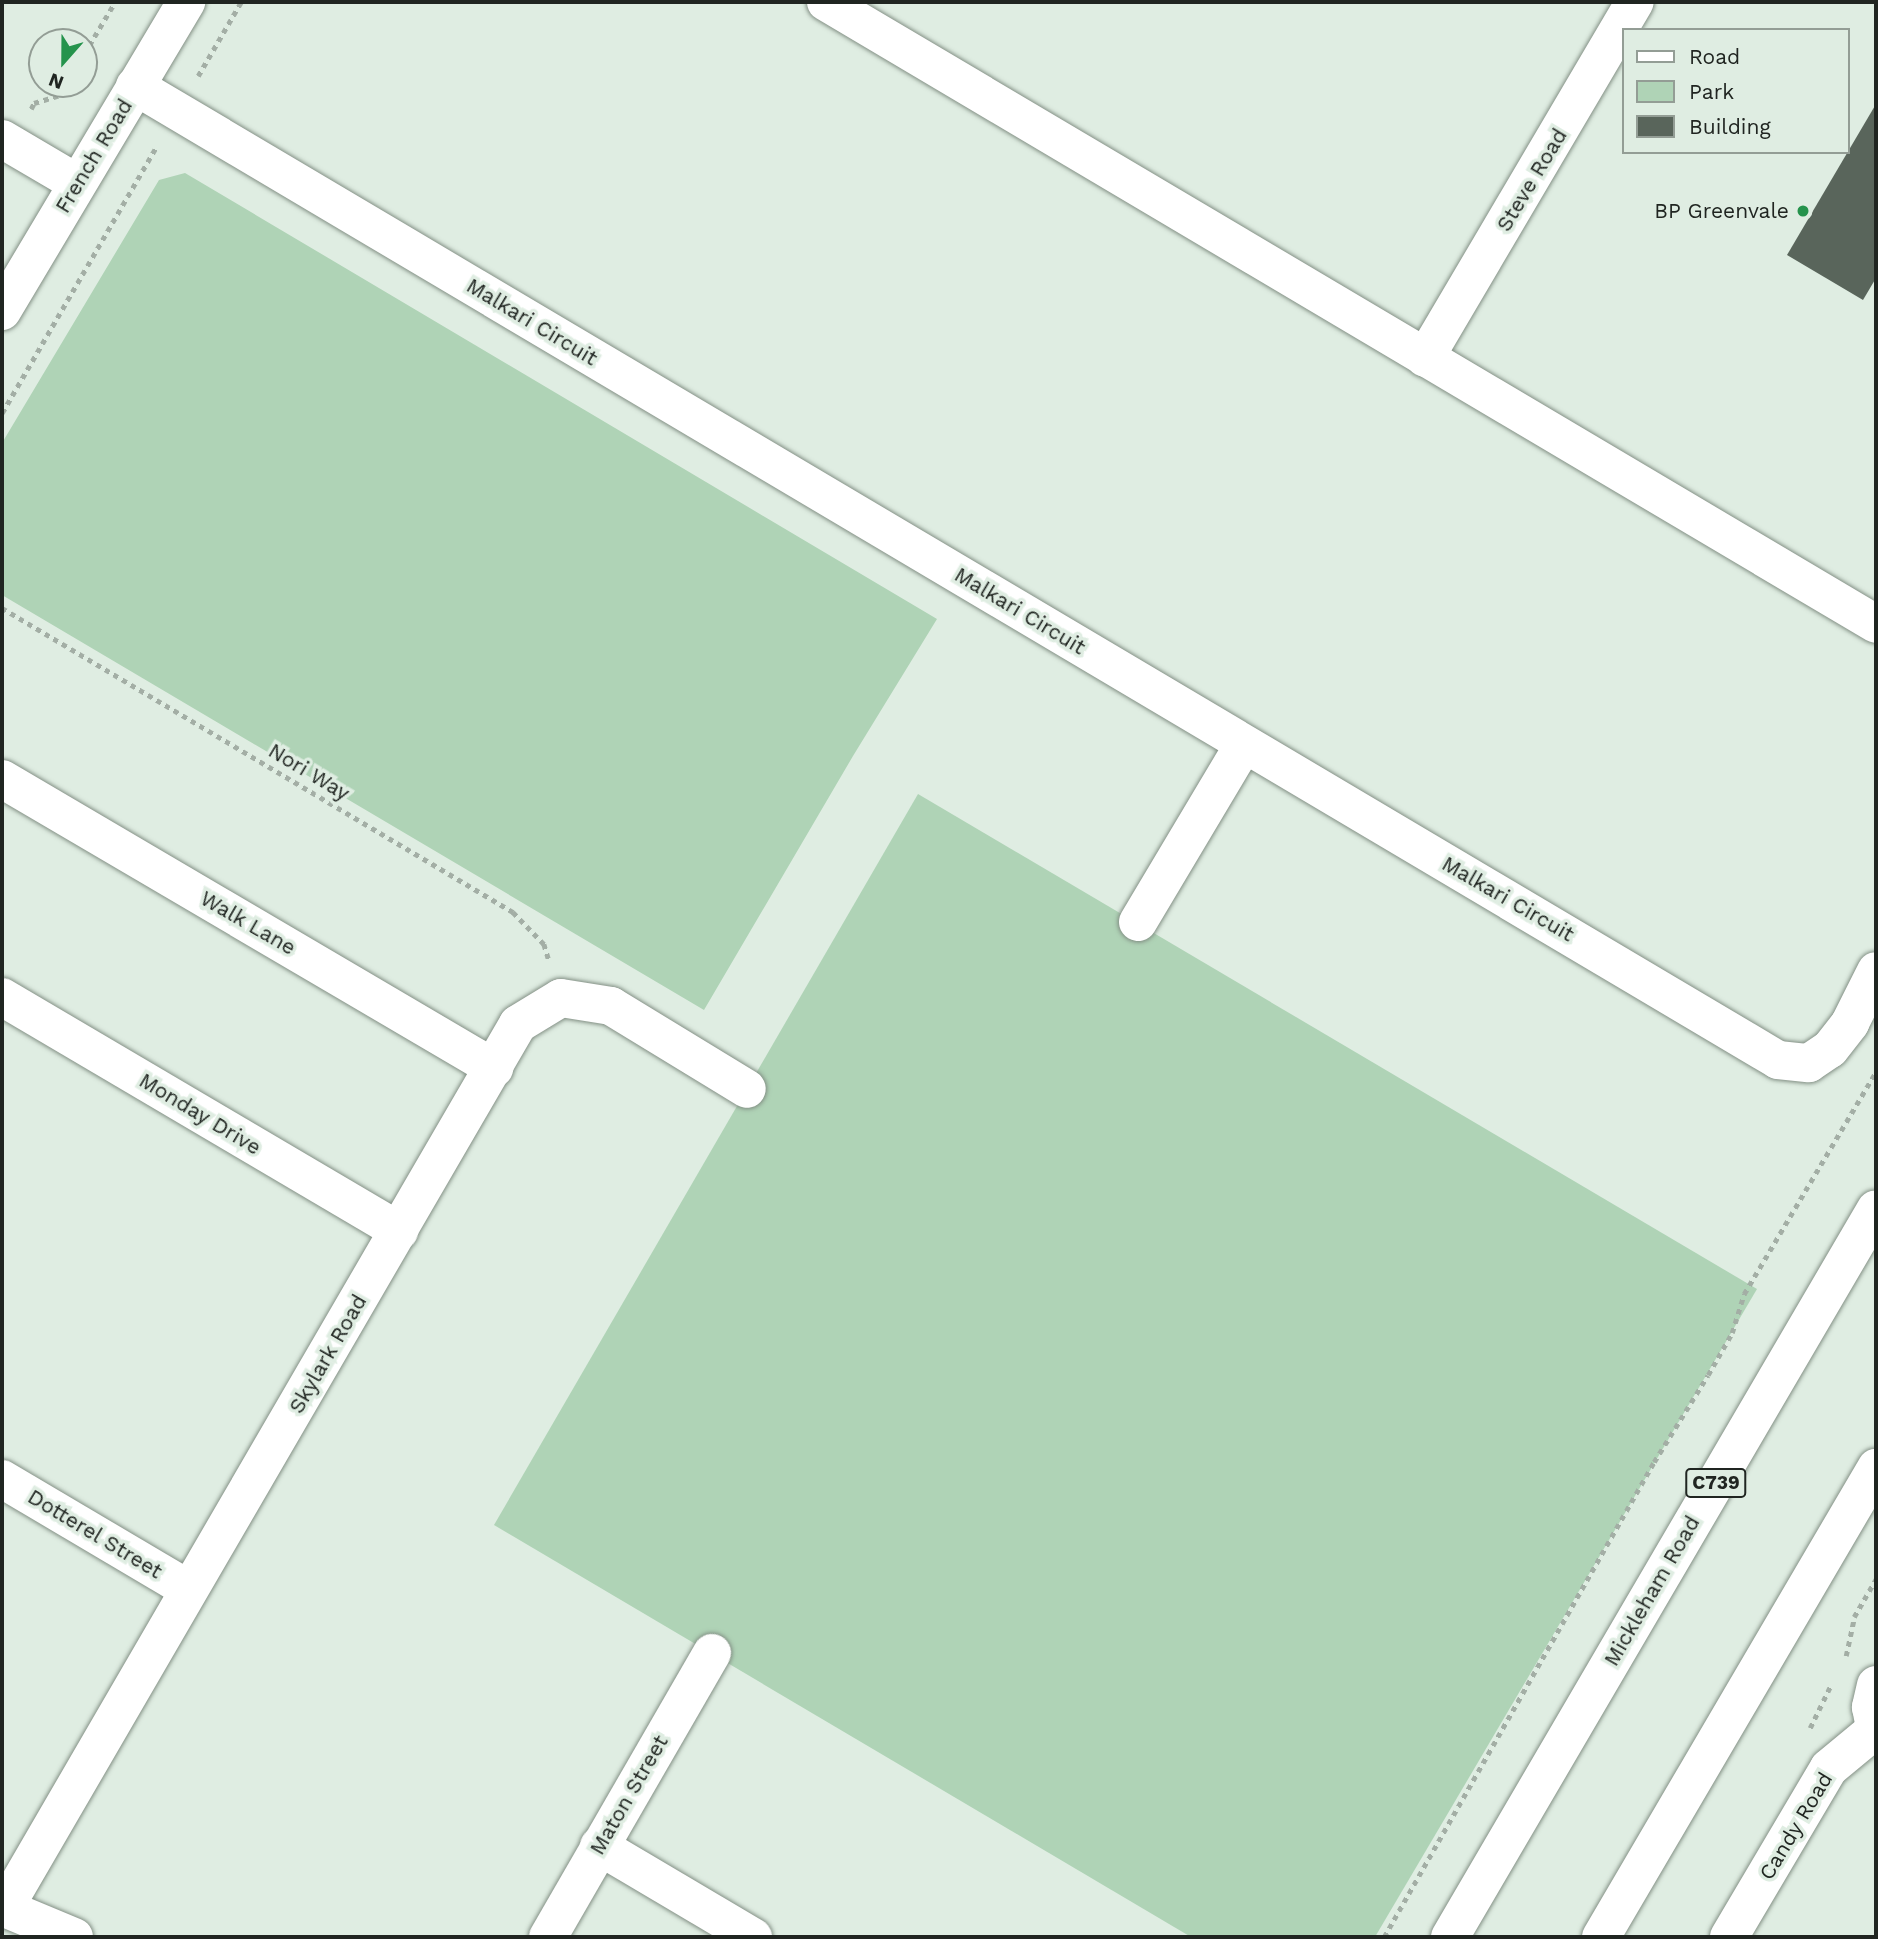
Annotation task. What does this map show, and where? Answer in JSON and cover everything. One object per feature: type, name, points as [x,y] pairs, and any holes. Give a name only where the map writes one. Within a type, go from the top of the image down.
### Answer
[{"type":"street","name":"French Road","points":[[2,311],[186,2]]},
{"type":"street","points":[[826,2],[1876,624]]},
{"type":"street","name":"Steve Road","points":[[1425,358],[1635,2]]},
{"type":"street","name":"Malkari Circuit","points":[[135,86],[1778,1059],[1809,1063],[1830,1049],[1850,1024],[1876,971]]},
{"type":"street","points":[[2,139],[77,183]]},
{"type":"street","points":[[1138,922],[1244,744]]},
{"type":"street","name":"Walk Lane","points":[[2,779],[494,1068]]},
{"type":"street","name":"Monday Drive","points":[[2,997],[399,1231]]},
{"type":"street","points":[[561,998],[611,1006],[747,1089]]},
{"type":"street","name":"Skylark Road","points":[[3,1908],[518,1024],[561,998]]},
{"type":"street","name":"Mickleham Road","points":[[1450,1937],[1876,1209]]},
{"type":"street","points":[[1601,1937],[1876,1468]]},
{"type":"street","name":"Dotterel Street","points":[[2,1479],[188,1589]]},
{"type":"street","name":"Maton Street","points":[[548,1937],[712,1653]]},
{"type":"street","name":"Candy Road","points":[[1729,1937],[1829,1768],[1876,1731],[1871,1707],[1876,1685]]},
{"type":"street","points":[[599,1846],[753,1937]]},
{"type":"street","points":[[3,1908],[74,1937]]},
{"type":"path","points":[[98,31],[115,2]]},
{"type":"path","points":[[2,412],[241,2]]},
{"type":"path","name":"Nori Way","points":[[2,608],[513,912],[544,944],[561,998]]},
{"type":"path","points":[[1384,1937],[1654,1462],[1732,1333],[1744,1294],[1876,1072]]},
{"type":"green space","points":[[185,173],[937,619],[704,1010],[2,595],[2,443],[159,180]]},
{"type":"green space","points":[[918,794],[1757,1289],[1375,1937],[1191,1937],[494,1525]]},
{"type":"building","points":[[1876,104],[1876,278],[1863,300],[1787,255],[1847,154],[1850,154],[1850,148]]},
{"type":"place","name":"BP Greenvale","points":[[1803,211]]}]
